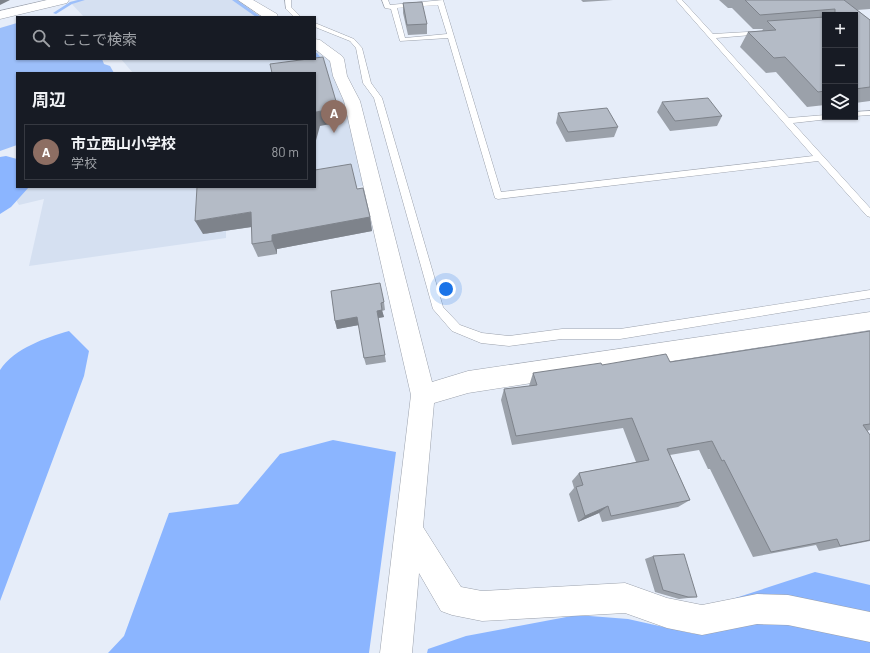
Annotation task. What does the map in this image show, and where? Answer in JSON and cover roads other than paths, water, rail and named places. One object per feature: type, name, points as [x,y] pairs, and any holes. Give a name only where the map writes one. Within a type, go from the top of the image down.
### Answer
[{"type":"street","points":[[0,15],[63,0]]},
{"type":"street","points":[[244,0],[270,16]]},
{"type":"street","points":[[316,44],[328,50],[337,58],[340,76],[352,101],[423,395],[396,653]]},
{"type":"street","points":[[423,395],[468,382],[870,321]]},
{"type":"street","points":[[408,529],[452,600],[482,606],[625,598],[667,613],[702,620],[757,609],[788,610],[870,626]]},
{"type":"lane","points":[[288,0],[288,8],[297,16]]},
{"type":"lane","points":[[385,0],[387,7],[440,2],[498,196],[818,158]]},
{"type":"lane","points":[[679,0],[818,158],[870,214]]},
{"type":"lane","points":[[394,7],[402,40],[451,36]]},
{"type":"lane","points":[[316,25],[352,40],[359,48],[367,83],[378,98],[438,309],[456,328],[481,338],[509,341],[562,334],[620,334],[870,294]]},
{"type":"lane","points":[[712,36],[772,32]]},
{"type":"lane","points":[[858,114],[870,113]]},
{"type":"lane","points":[[787,121],[822,118]]},
{"type":"waterway","points":[[55,13],[71,3],[83,0]]},
{"type":"waterway","points":[[234,0],[258,16]]},
{"type":"waterway","points":[[316,55],[323,64]]},
{"type":"place","name":"市立西山小学校","points":[[334,133]]}]
